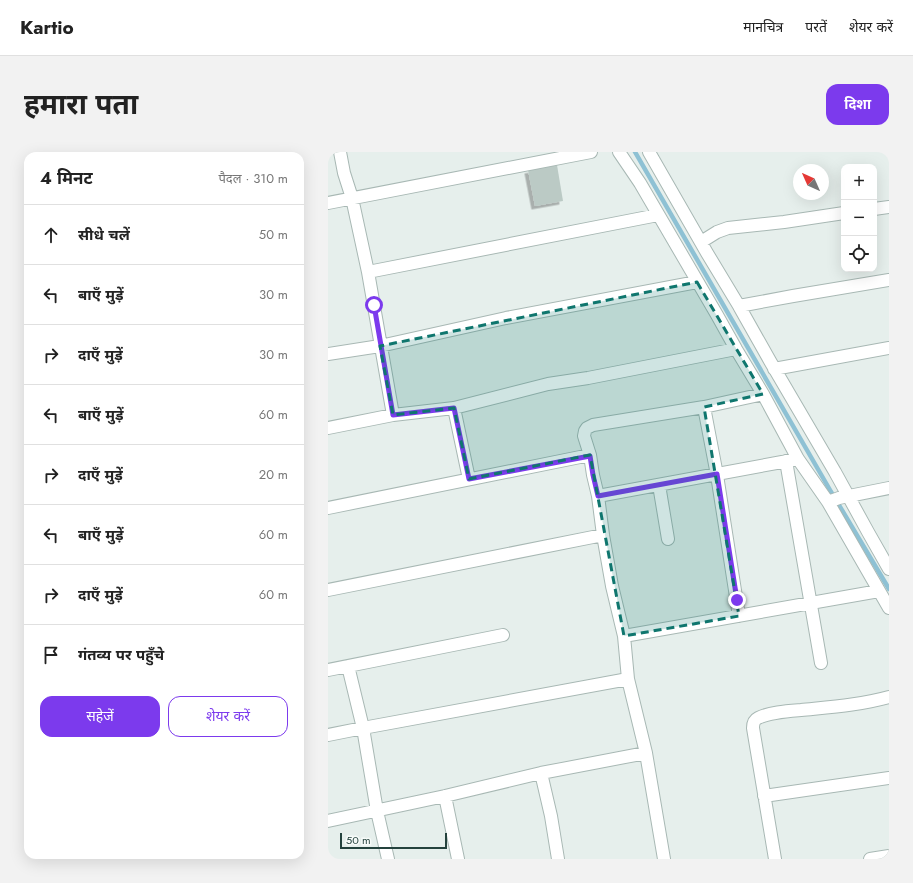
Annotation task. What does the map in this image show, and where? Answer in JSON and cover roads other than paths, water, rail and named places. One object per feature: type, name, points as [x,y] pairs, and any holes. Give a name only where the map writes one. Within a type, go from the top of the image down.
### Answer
[{"type":"street","points":[[340,152],[344,173],[352,198],[368,272],[393,415]]},
{"type":"street","points":[[328,203],[591,152]]},
{"type":"street","points":[[619,152],[640,183],[697,282],[718,315],[798,459],[837,499],[889,569]]},
{"type":"street","points":[[649,152],[835,472],[837,499],[879,591],[889,608]]},
{"type":"street","points":[[877,209],[889,207]]},
{"type":"street","points":[[701,242],[717,232],[728,228],[784,222],[841,213]]},
{"type":"street","points":[[368,272],[658,215]]},
{"type":"street","points":[[739,306],[889,280]]},
{"type":"street","points":[[328,354],[380,346],[506,318],[697,282]]},
{"type":"street","points":[[774,369],[889,348]]},
{"type":"street","points":[[328,428],[393,415],[454,408],[548,384],[588,378],[736,349]]},
{"type":"street","points":[[664,859],[646,753],[628,679],[624,636],[612,586],[598,496],[590,456],[584,436],[585,431],[593,425],[704,407],[763,394]]},
{"type":"street","points":[[704,407],[717,474],[739,616]]},
{"type":"street","points":[[454,408],[469,479]]},
{"type":"street","points":[[328,508],[590,456]]},
{"type":"street","points":[[598,496],[798,459]]},
{"type":"street","points":[[786,462],[821,663]]},
{"type":"street","points":[[659,485],[668,539]]},
{"type":"street","points":[[837,499],[889,488]]},
{"type":"street","points":[[328,590],[603,535]]},
{"type":"street","points":[[624,636],[879,591]]},
{"type":"street","points":[[328,670],[503,635]]},
{"type":"street","points":[[348,666],[363,728],[377,811],[388,859]]},
{"type":"street","points":[[328,735],[628,679]]},
{"type":"street","points":[[775,859],[753,723],[757,718],[779,712],[865,703],[889,697]]},
{"type":"street","points":[[328,821],[445,796],[541,773],[646,753]]},
{"type":"street","points":[[541,773],[558,859]]},
{"type":"street","points":[[764,796],[889,778]]},
{"type":"street","points":[[445,796],[458,859]]},
{"type":"street","points":[[870,859],[889,856]]},
{"type":"waterway","points":[[635,152],[830,490],[889,589]]}]
